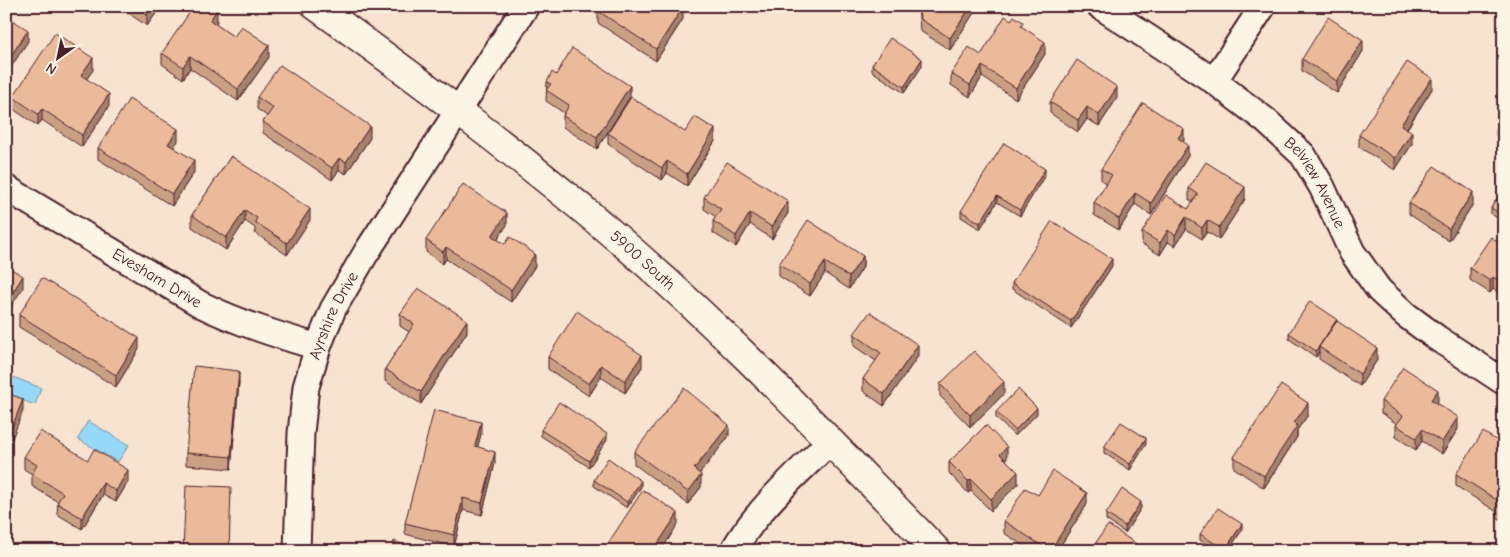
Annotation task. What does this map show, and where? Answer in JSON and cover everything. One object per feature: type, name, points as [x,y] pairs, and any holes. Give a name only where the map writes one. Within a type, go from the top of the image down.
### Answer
[{"type":"main road","name":"5900 South","points":[[316,6],[459,110],[536,171],[646,263],[747,357],[937,551]]},
{"type":"street","points":[[459,110],[526,6]]},
{"type":"street","name":"Belview Avenue","points":[[1100,6],[1214,81],[1265,120],[1303,155],[1322,187],[1352,252],[1379,290],[1406,315],[1437,338],[1504,382]]},
{"type":"street","points":[[1214,81],[1263,6]]},
{"type":"street","name":"Ayrshire Drive","points":[[298,551],[301,433],[306,388],[318,347],[333,310],[366,253],[459,110]]},
{"type":"street","name":"Evesham Drive","points":[[6,188],[200,304],[256,328],[318,347]]},
{"type":"street","points":[[732,551],[742,534],[754,520],[804,466],[830,442]]},
{"type":"water","points":[[8,375],[41,388],[35,405],[6,394],[6,379]]},
{"type":"water","points":[[88,421],[129,445],[118,462],[78,439]]},
{"type":"building","points":[[135,6],[153,6],[147,15]]},
{"type":"building","points":[[194,6],[212,6],[217,10],[210,20],[234,37],[241,26],[269,45],[238,89],[190,56],[183,67],[162,53]]},
{"type":"building","points":[[602,6],[683,7],[656,49],[598,11]]},
{"type":"building","points":[[919,6],[971,6],[950,38],[920,19]]},
{"type":"building","points":[[6,16],[28,30],[7,62],[6,61]]},
{"type":"building","points":[[1005,16],[1011,20],[1014,16],[1023,22],[1021,26],[1045,42],[1016,88],[982,66],[970,85],[951,74],[969,47],[981,55]]},
{"type":"building","points":[[1328,17],[1363,40],[1337,81],[1302,59]]},
{"type":"building","points":[[55,33],[93,58],[81,75],[109,94],[82,135],[42,109],[38,114],[13,97]]},
{"type":"building","points":[[890,38],[922,59],[904,87],[872,65]]},
{"type":"building","points":[[572,48],[630,86],[597,137],[563,116],[569,105],[546,90],[551,84],[547,82],[552,72],[556,75]]},
{"type":"building","points":[[1077,60],[1117,87],[1099,115],[1087,107],[1078,120],[1050,102]]},
{"type":"building","points":[[1407,62],[1432,78],[1401,125],[1412,132],[1395,158],[1359,135]]},
{"type":"building","points":[[280,65],[370,126],[346,162],[339,158],[332,168],[263,122],[273,108],[257,97]]},
{"type":"building","points":[[631,97],[685,132],[695,117],[715,129],[687,174],[667,161],[662,168],[608,133]]},
{"type":"building","points":[[129,99],[178,129],[168,144],[194,160],[172,194],[98,148]]},
{"type":"building","points":[[1143,103],[1184,129],[1178,138],[1188,145],[1151,203],[1135,193],[1119,219],[1094,203],[1112,175],[1101,169]]},
{"type":"building","points":[[1504,119],[1504,136],[1496,130]]},
{"type":"building","points":[[1004,143],[1045,169],[1020,210],[997,196],[980,223],[961,211]]},
{"type":"building","points":[[231,156],[310,209],[287,243],[255,222],[257,218],[245,210],[226,238],[192,215]]},
{"type":"building","points":[[727,162],[788,201],[772,227],[750,213],[736,236],[713,221],[721,209],[704,197]]},
{"type":"building","points":[[1206,162],[1245,187],[1219,227],[1207,220],[1202,228],[1186,217],[1175,235],[1168,230],[1160,243],[1142,232],[1166,195],[1188,209],[1198,194],[1189,188]]},
{"type":"building","points":[[1434,166],[1473,192],[1449,229],[1409,203]]},
{"type":"building","points":[[463,184],[507,213],[492,236],[505,244],[510,237],[535,254],[511,290],[446,247],[443,252],[426,240]]},
{"type":"building","points":[[1504,187],[1504,216],[1491,208]]},
{"type":"building","points":[[808,220],[863,256],[849,277],[825,262],[810,284],[779,264]]},
{"type":"building","points":[[1052,221],[1112,259],[1071,321],[1012,283]]},
{"type":"building","points":[[1491,237],[1504,246],[1504,284],[1493,277],[1490,281],[1470,268]]},
{"type":"building","points":[[6,266],[23,276],[6,303]]},
{"type":"building","points":[[42,278],[139,338],[116,375],[19,315]]},
{"type":"building","points":[[418,288],[467,320],[421,392],[385,369],[414,324],[400,314]]},
{"type":"building","points":[[1310,301],[1337,319],[1316,351],[1289,333]]},
{"type":"building","points":[[577,311],[642,355],[625,381],[601,365],[589,384],[548,357]]},
{"type":"building","points":[[870,312],[918,345],[884,394],[863,379],[881,353],[854,334]]},
{"type":"building","points":[[1337,321],[1377,348],[1360,374],[1319,347]]},
{"type":"building","points":[[974,351],[1004,382],[970,415],[940,384]]},
{"type":"building","points":[[194,366],[239,371],[231,457],[186,453]]},
{"type":"building","points":[[1403,367],[1438,390],[1431,400],[1458,417],[1442,442],[1422,429],[1416,438],[1396,425],[1403,416],[1381,401]]},
{"type":"building","points":[[1281,385],[1308,403],[1294,423],[1297,426],[1264,476],[1234,457]]},
{"type":"building","points":[[684,388],[729,425],[694,469],[701,475],[688,492],[634,452]]},
{"type":"building","points":[[1018,389],[1037,408],[1015,430],[996,412]]},
{"type":"building","points":[[6,393],[23,399],[6,443]]},
{"type":"building","points":[[559,402],[607,434],[589,461],[541,430]]},
{"type":"building","points":[[434,410],[481,422],[475,446],[495,452],[482,503],[463,498],[454,535],[405,523]]},
{"type":"building","points":[[1121,422],[1146,438],[1130,464],[1104,447]]},
{"type":"building","points":[[986,425],[1007,447],[1000,454],[1018,472],[991,499],[971,479],[968,481],[949,462]]},
{"type":"building","points":[[40,431],[88,460],[94,449],[128,470],[116,491],[103,483],[82,518],[57,503],[63,493],[32,474],[37,465],[24,457]]},
{"type":"building","points":[[1483,432],[1504,445],[1504,510],[1497,506],[1500,502],[1456,474]]},
{"type":"building","points":[[608,458],[641,481],[627,502],[594,480]]},
{"type":"building","points":[[1053,471],[1087,493],[1050,551],[1004,521],[1025,488],[1038,495]]},
{"type":"building","points":[[186,485],[231,487],[229,551],[183,551]]},
{"type":"building","points":[[1122,489],[1141,502],[1125,526],[1106,514]]},
{"type":"building","points":[[643,490],[678,513],[653,551],[603,551]]},
{"type":"building","points":[[1218,508],[1242,524],[1225,550],[1200,534]]},
{"type":"building","points":[[1108,525],[1138,545],[1134,551],[1090,551]]},
{"type":"building","points":[[394,541],[420,551],[391,551]]},
{"type":"building","points":[[826,543],[838,551],[821,551]]}]
